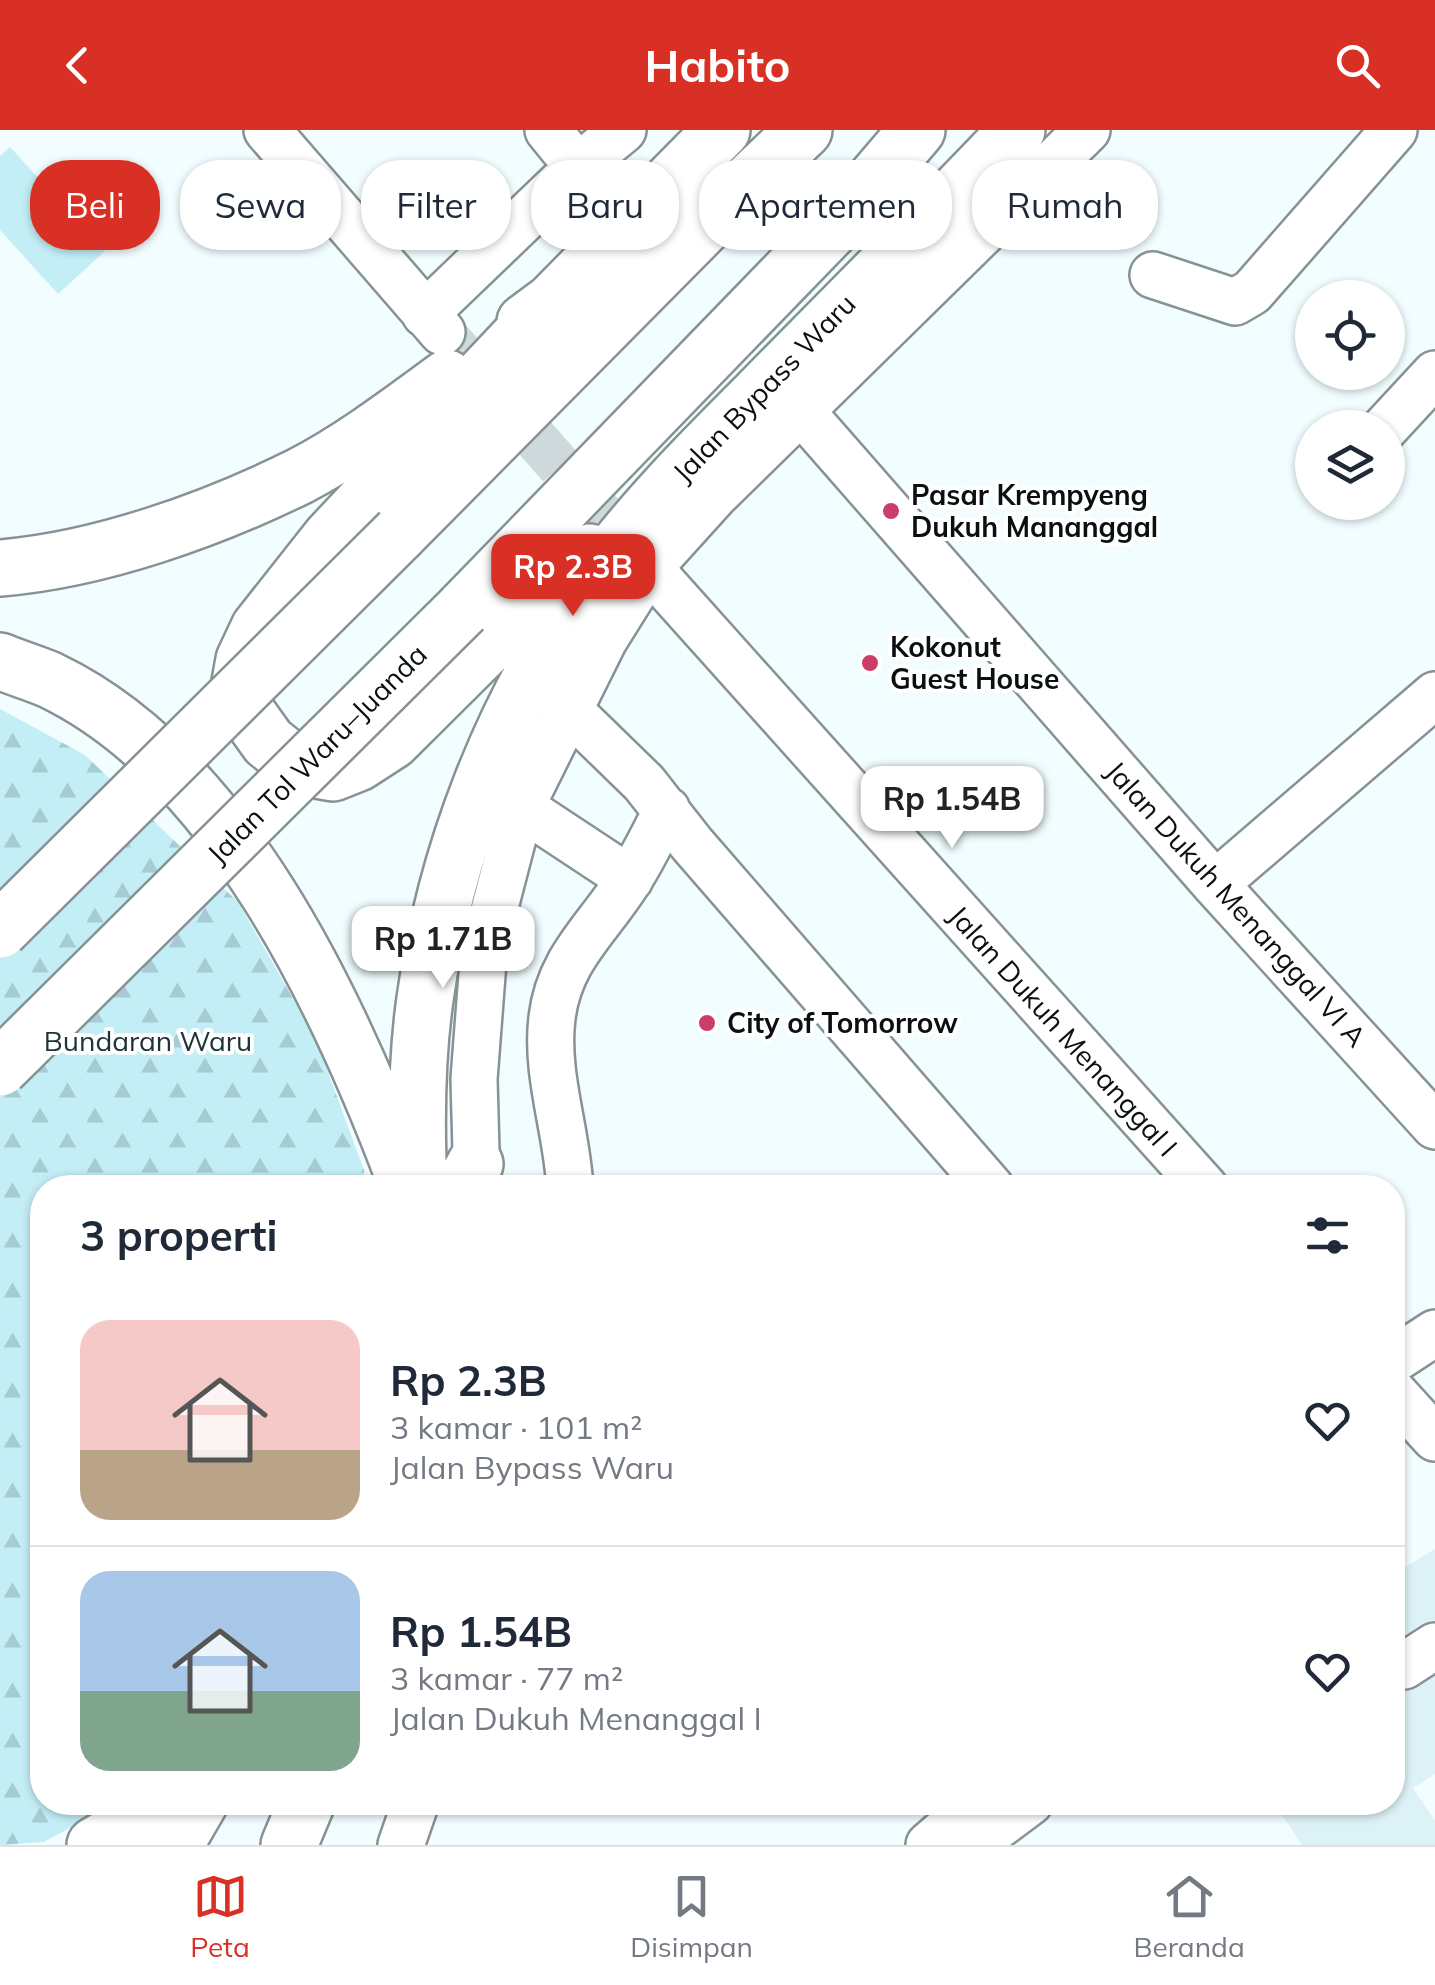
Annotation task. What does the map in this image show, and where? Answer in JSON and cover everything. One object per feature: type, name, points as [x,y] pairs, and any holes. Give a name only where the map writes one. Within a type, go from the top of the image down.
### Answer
[{"type":"highway","points":[[655,500],[547,586],[392,741],[358,763],[333,773],[299,766],[268,742],[243,707],[240,682],[244,660],[259,628],[330,538],[552,302],[722,130]]},
{"type":"highway","points":[[0,930],[804,130]]},
{"type":"highway","name":"Jalan Tol Waru–Juanda","points":[[0,1068],[463,609],[842,218],[917,130]]},
{"type":"highway","name":"Jalan Bypass Waru","points":[[419,1175],[416,1109],[425,998],[447,890],[481,784],[528,683],[586,588],[655,500],[1017,130]]},
{"type":"highway","points":[[0,568],[33,565],[126,543],[228,508],[301,475],[367,436],[552,302]]},
{"type":"highway","points":[[0,661],[51,681],[104,713],[154,754],[206,807],[255,871],[344,1032],[403,1175]]},
{"type":"highway","points":[[96,1845],[146,1815]]},
{"type":"highway","points":[[175,1845],[192,1815]]},
{"type":"highway","points":[[290,1845],[301,1815]]},
{"type":"street","points":[[267,130],[434,323],[531,218]]},
{"type":"street","points":[[548,130],[572,160]]},
{"type":"street","points":[[587,160],[623,130]]},
{"type":"street","points":[[471,1175],[484,949],[521,807],[645,564],[1087,130]]},
{"type":"street","points":[[1153,275],[1240,301],[1394,130]]},
{"type":"street","points":[[1402,410],[1435,374]]},
{"type":"street","name":"Jalan Dukuh Menanggal VI A","points":[[811,401],[1216,884],[1435,1126]]},
{"type":"street","name":"Jalan Dukuh Menanggal I","points":[[645,564],[1193,1175]]},
{"type":"street","points":[[1216,884],[1435,695]]},
{"type":"street","points":[[569,710],[668,810],[692,844],[980,1175]]},
{"type":"street","points":[[521,807],[630,879]]},
{"type":"street","points":[[569,1175],[552,1063],[552,1017],[566,966],[630,879],[668,810]]},
{"type":"street","points":[[1405,1353],[1435,1333]]},
{"type":"street","points":[[1405,1405],[1435,1438]]},
{"type":"street","points":[[402,1845],[412,1815]]},
{"type":"street","points":[[930,1845],[964,1815]]},
{"type":"street","points":[[972,1845],[1012,1815]]},
{"type":"shaded area","points":[[1435,1549],[1435,1774],[1413,1788],[1435,1821],[1435,1845],[1302,1845],[1282,1815],[1405,1815],[1405,1568]]},
{"type":"green space","points":[[10,147],[30,169],[30,250],[105,251],[58,294],[0,230],[0,156]]},
{"type":"green space","name":"Bundaran Waru","points":[[0,709],[85,755],[238,902],[315,1037],[364,1175],[30,1175],[30,1815],[93,1815],[44,1842],[0,1845]]},
{"type":"tunnel","points":[[442,332],[642,560]]},
{"type":"place","name":"Pasar Krempyeng Dukuh Mananggal","points":[[891,511]]},
{"type":"place","name":"Kokonut Guest House","points":[[870,663]]},
{"type":"place","name":"City of Tomorrow","points":[[707,1023]]}]
